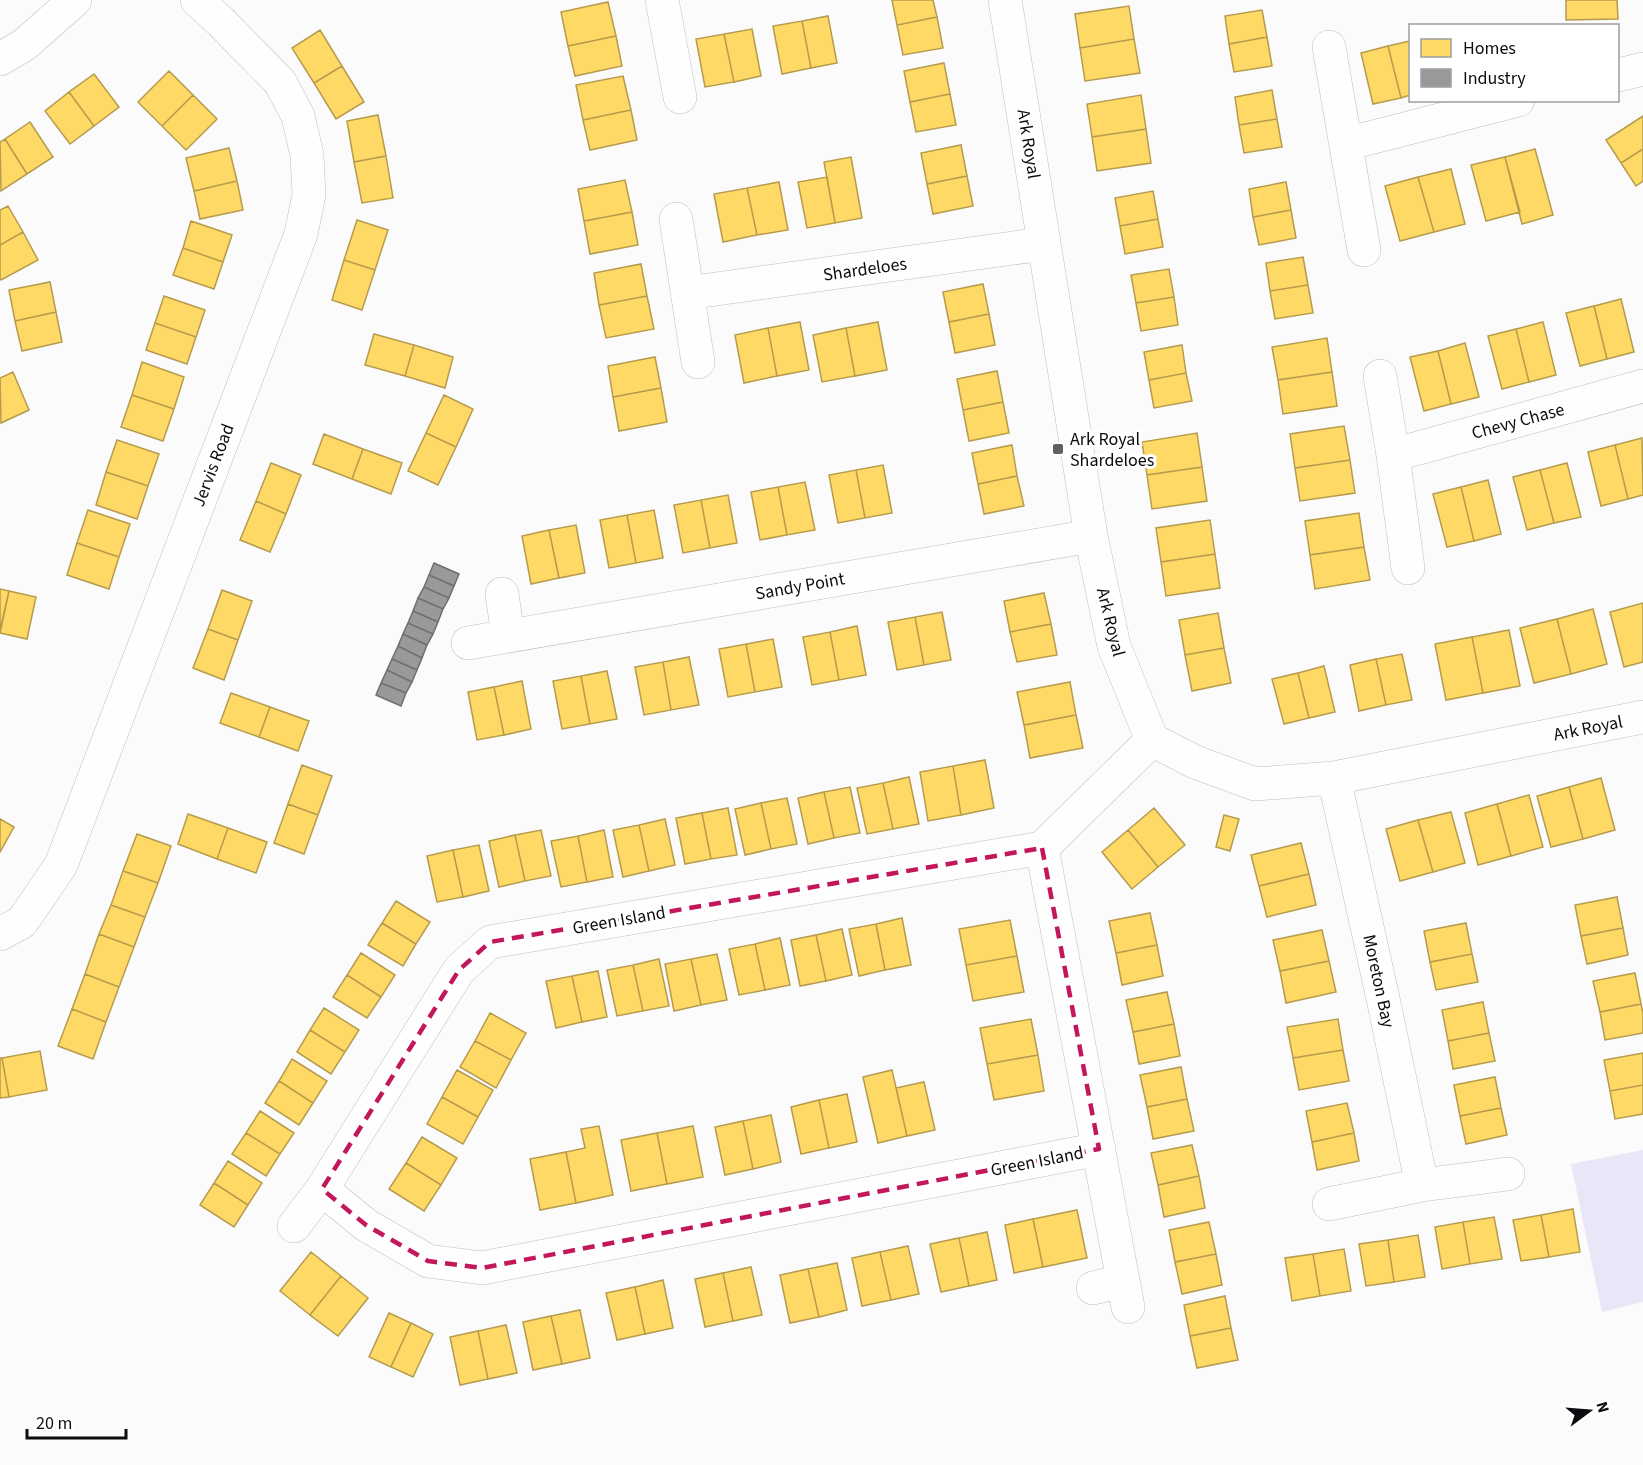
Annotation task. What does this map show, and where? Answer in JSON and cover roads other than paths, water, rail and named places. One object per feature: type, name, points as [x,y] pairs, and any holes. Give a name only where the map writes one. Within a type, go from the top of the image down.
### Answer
[{"type":"street","points":[[0,59],[24,45],[75,0]]},
{"type":"street","name":"Jervis Road","points":[[0,934],[22,922],[61,865],[301,234],[309,195],[307,155],[298,116],[280,82],[197,0]]},
{"type":"street","points":[[662,0],[680,97]]},
{"type":"street","name":"Ark Royal","points":[[1005,0],[1091,536],[1114,646],[1152,740],[1195,762],[1255,784],[1334,778],[1641,726]]},
{"type":"street","points":[[1329,47],[1364,250]]},
{"type":"street","points":[[1619,75],[1643,69]]},
{"type":"street","points":[[1346,144],[1510,102]]},
{"type":"street","points":[[676,219],[698,362]]},
{"type":"street","name":"Shardeloes","points":[[687,293],[1043,244]]},
{"type":"street","points":[[1380,376],[1408,568]]},
{"type":"street","name":"Chevy Chase","points":[[1393,455],[1643,386]]},
{"type":"street","name":"Sandy Point","points":[[468,643],[1091,536]]},
{"type":"street","points":[[502,594],[508,636]]},
{"type":"street","points":[[1042,848],[1152,740]]},
{"type":"street","name":"Moreton Bay","points":[[1334,778],[1422,1185]]},
{"type":"street","name":"Green Island","points":[[294,1226],[322,1189],[459,970],[490,942],[1042,848],[1099,1149],[1115,1292]]},
{"type":"street","name":"Green Island","points":[[322,1189],[366,1225],[428,1261],[482,1268],[1099,1149]]},
{"type":"street","points":[[1329,1204],[1422,1185],[1508,1174]]},
{"type":"place","name":"Ark Royal Shardeloes","points":[[1058,449]]}]
